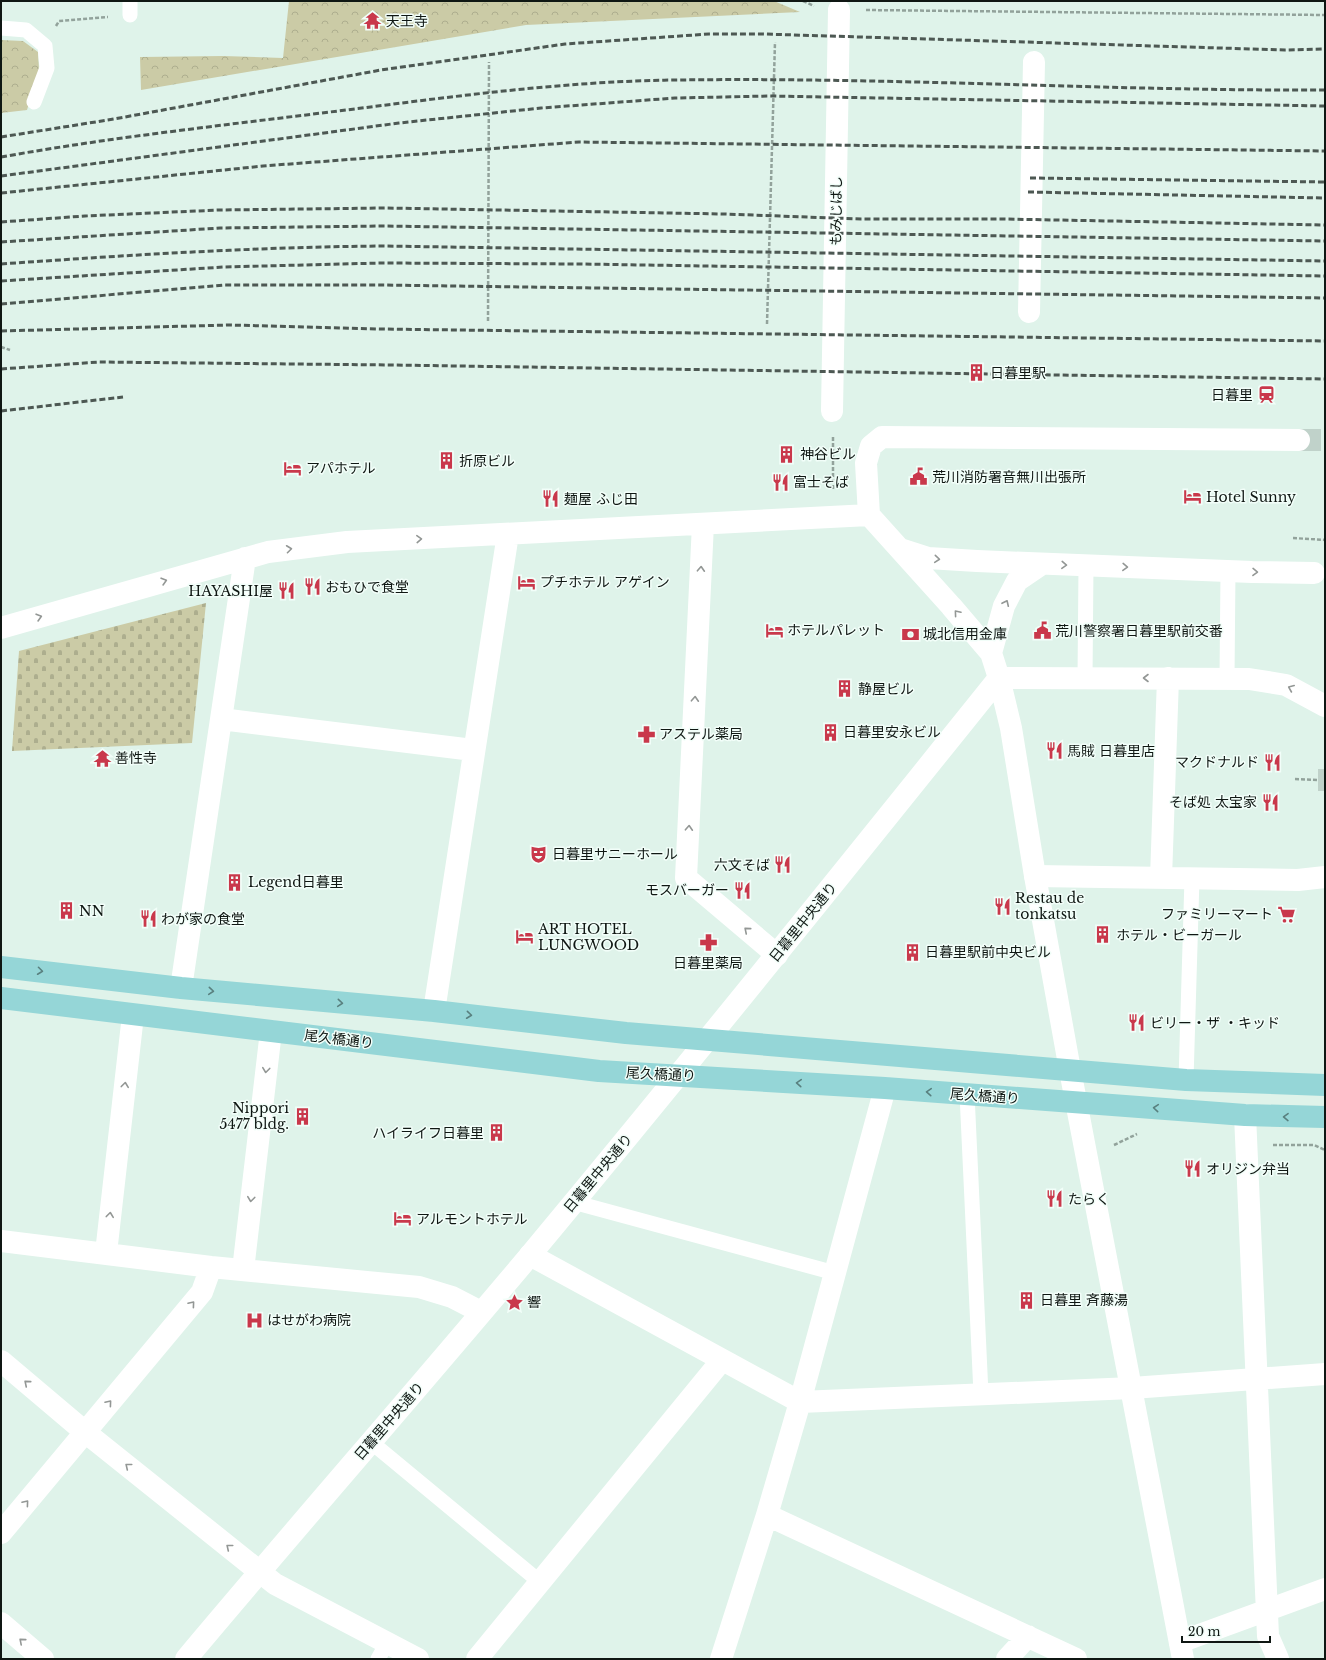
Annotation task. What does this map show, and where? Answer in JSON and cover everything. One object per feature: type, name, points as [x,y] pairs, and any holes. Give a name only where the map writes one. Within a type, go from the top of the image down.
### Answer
[{"type":"main road","points":[[1,967],[181,988],[434,1011],[626,1033],[1186,1080],[1325,1085]]},
{"type":"main road","name":"尾久橋通り","points":[[1,998],[600,1071],[885,1088],[1245,1116],[1325,1117]]},
{"type":"street","name":"もみじばし","points":[[832,412],[839,10]]},
{"type":"street","points":[[1029,312],[1034,62]]},
{"type":"street","points":[[1299,440],[882,437],[871,446],[866,463],[869,515],[991,653],[999,678],[1011,728],[1035,876],[1070,1070],[1181,1650],[1267,1610],[1325,1589]]},
{"type":"street","points":[[1,628],[268,552],[347,542],[869,515]]},
{"type":"street","points":[[703,524],[686,878],[777,955]]},
{"type":"street","points":[[434,1011],[473,750],[508,534]]},
{"type":"street","points":[[900,549],[928,558],[1086,566],[1228,571],[1314,572]]},
{"type":"street","points":[[181,988],[245,558]]},
{"type":"street","points":[[991,653],[1004,606],[1017,581],[1042,564]]},
{"type":"street","points":[[999,678],[1249,679],[1286,685],[1325,706]]},
{"type":"street","name":"日暮里中央通り","points":[[186,1659],[530,1255],[777,955],[999,678]]},
{"type":"street","points":[[1161,878],[1168,678]]},
{"type":"street","points":[[221,719],[473,750]]},
{"type":"street","points":[[1035,876],[1298,880],[1325,877]]},
{"type":"street","points":[[106,1253],[133,1015]]},
{"type":"street","points":[[243,1270],[271,1031]]},
{"type":"street","points":[[725,1657],[800,1402],[885,1088]]},
{"type":"street","points":[[1245,1116],[1268,1636],[1278,1659]]},
{"type":"street","points":[[1,1240],[211,1267],[419,1287],[452,1297],[482,1312]]},
{"type":"street","points":[[530,1255],[800,1402],[1132,1388],[1325,1374]]},
{"type":"street","points":[[1,1533],[202,1292],[211,1267]]},
{"type":"street","points":[[477,1659],[722,1360]]},
{"type":"street","points":[[1,1361],[85,1432],[275,1584],[383,1651],[418,1659]]},
{"type":"street","points":[[767,1515],[1076,1659]]},
{"type":"street","points":[[1,1623],[43,1659]]},
{"type":"street","points":[[1007,1659],[1028,1636]]},
{"type":"lane","points":[[1,28],[26,30],[45,46],[47,68],[34,102]]},
{"type":"lane","points":[[1086,566],[1086,678]]},
{"type":"lane","points":[[1227,678],[1228,571]]},
{"type":"lane","points":[[1186,1080],[1192,878]]},
{"type":"lane","points":[[967,1094],[981,1394]]},
{"type":"lane","points":[[573,1202],[835,1273]]},
{"type":"lane","points":[[371,1442],[540,1582]]},
{"type":"path","points":[[45,46],[59,21],[130,8]]},
{"type":"path","points":[[839,10],[1325,15]]},
{"type":"path","points":[[767,324],[775,42]]},
{"type":"path","points":[[488,321],[489,62]]},
{"type":"path","points":[[1,347],[10,350]]},
{"type":"path","points":[[832,412],[833,478]]},
{"type":"path","points":[[1293,538],[1325,540]]},
{"type":"path","points":[[1295,779],[1318,780]]},
{"type":"path","points":[[1270,1145],[1314,1146],[1325,1150]]},
{"type":"green space","points":[[289,1],[774,1],[800,12],[526,25],[141,90],[140,57],[223,56],[283,58]]},
{"type":"green space","points":[[1,40],[23,41],[38,52],[39,70],[27,110],[1,113]]},
{"type":"green space","points":[[206,603],[192,743],[12,751],[19,651]]},
{"type":"tunnel","points":[[1299,440],[1325,440]]},
{"type":"tunnel","points":[[1318,780],[1325,780]]},
{"type":"railway","points":[[1,137],[114,119],[381,70],[565,44],[709,34],[763,34],[1285,50],[1325,49]]},
{"type":"railway","points":[[1,157],[127,137],[212,126],[465,95],[592,83],[677,80],[839,80],[1244,90],[1325,90]]},
{"type":"railway","points":[[1,176],[399,123],[541,108],[675,98],[770,96],[1325,106]]},
{"type":"railway","points":[[1,193],[263,166],[579,142],[1325,151]]},
{"type":"railway","points":[[1030,178],[1325,182]]},
{"type":"railway","points":[[1028,192],[1325,198]]},
{"type":"railway","points":[[1,222],[85,216],[219,210],[386,208],[724,214],[861,219],[1003,219],[1325,225]]},
{"type":"railway","points":[[1,242],[220,228],[384,226],[1325,241]]},
{"type":"railway","points":[[1,264],[192,252],[384,246],[1325,261]]},
{"type":"railway","points":[[1,281],[224,267],[382,263],[582,264],[1325,276]]},
{"type":"railway","points":[[1,304],[225,285],[381,285],[1325,298]]},
{"type":"railway","points":[[1,331],[230,325],[380,329],[1325,341]]},
{"type":"railway","points":[[1,369],[99,362],[1325,379]]},
{"type":"railway","points":[[1,411],[123,397]]},
{"type":"place","name":"天王寺","points":[[373,21]]},
{"type":"place","name":"日暮里駅","points":[[977,373]]},
{"type":"place","name":"日暮里","points":[[1266,395]]},
{"type":"place","name":"神谷ビル","points":[[787,454]]},
{"type":"place","name":"折原ビル","points":[[446,461]]},
{"type":"place","name":"アパホテル","points":[[293,468]]},
{"type":"place","name":"荒川消防署音無川出張所","points":[[919,477]]},
{"type":"place","name":"富士そば","points":[[780,482]]},
{"type":"place","name":"Hotel Sunny","points":[[1193,497]]},
{"type":"place","name":"麺屋 ふじ田","points":[[551,499]]},
{"type":"place","name":"プチホテル アゲイン","points":[[527,582]]},
{"type":"place","name":"おもひで食堂","points":[[312,587]]},
{"type":"place","name":"HAYASHI屋","points":[[286,591]]},
{"type":"place","name":"ホテルパレット","points":[[774,630]]},
{"type":"place","name":"荒川警察署日暮里駅前交番","points":[[1042,631]]},
{"type":"place","name":"城北信用金庫","points":[[910,634]]},
{"type":"place","name":"静屋ビル","points":[[845,689]]},
{"type":"place","name":"日暮里安永ビル","points":[[830,732]]},
{"type":"place","name":"アステル薬局","points":[[646,734]]},
{"type":"place","name":"馬賊 日暮里店","points":[[1054,751]]},
{"type":"place","name":"善性寺","points":[[102,758]]},
{"type":"place","name":"マクドナルド","points":[[1272,762]]},
{"type":"place","name":"そば処 太宝家","points":[[1270,802]]},
{"type":"place","name":"日暮里サニーホール","points":[[539,854]]},
{"type":"place","name":"六文そば","points":[[783,865]]},
{"type":"place","name":"Legend日暮里","points":[[235,882]]},
{"type":"place","name":"モスバーガー","points":[[742,890]]},
{"type":"place","name":"Restau de tonkatsu","points":[[1002,906]]},
{"type":"place","name":"NN","points":[[66,911]]},
{"type":"place","name":"ファミリーマート","points":[[1286,914]]},
{"type":"place","name":"わが家の食堂","points":[[148,919]]},
{"type":"place","name":"ホテル・ビーガール","points":[[1103,935]]},
{"type":"place","name":"ART HOTEL LUNGWOOD","points":[[525,937]]},
{"type":"place","name":"日暮里薬局","points":[[708,943]]},
{"type":"place","name":"日暮里駅前中央ビル","points":[[912,952]]},
{"type":"place","name":"ビリー・ザ ・キッド","points":[[1137,1023]]},
{"type":"place","name":"Nippori 5477 bldg.","points":[[302,1116]]},
{"type":"place","name":"ハイライフ日暮里","points":[[497,1133]]},
{"type":"place","name":"オリジン弁当","points":[[1193,1169]]},
{"type":"place","name":"たらく","points":[[1055,1199]]},
{"type":"place","name":"アルモントホテル","points":[[403,1219]]},
{"type":"place","name":"日暮里 斉藤湯","points":[[1027,1300]]},
{"type":"place","name":"響","points":[[514,1302]]},
{"type":"place","name":"はせがわ病院","points":[[254,1320]]}]
